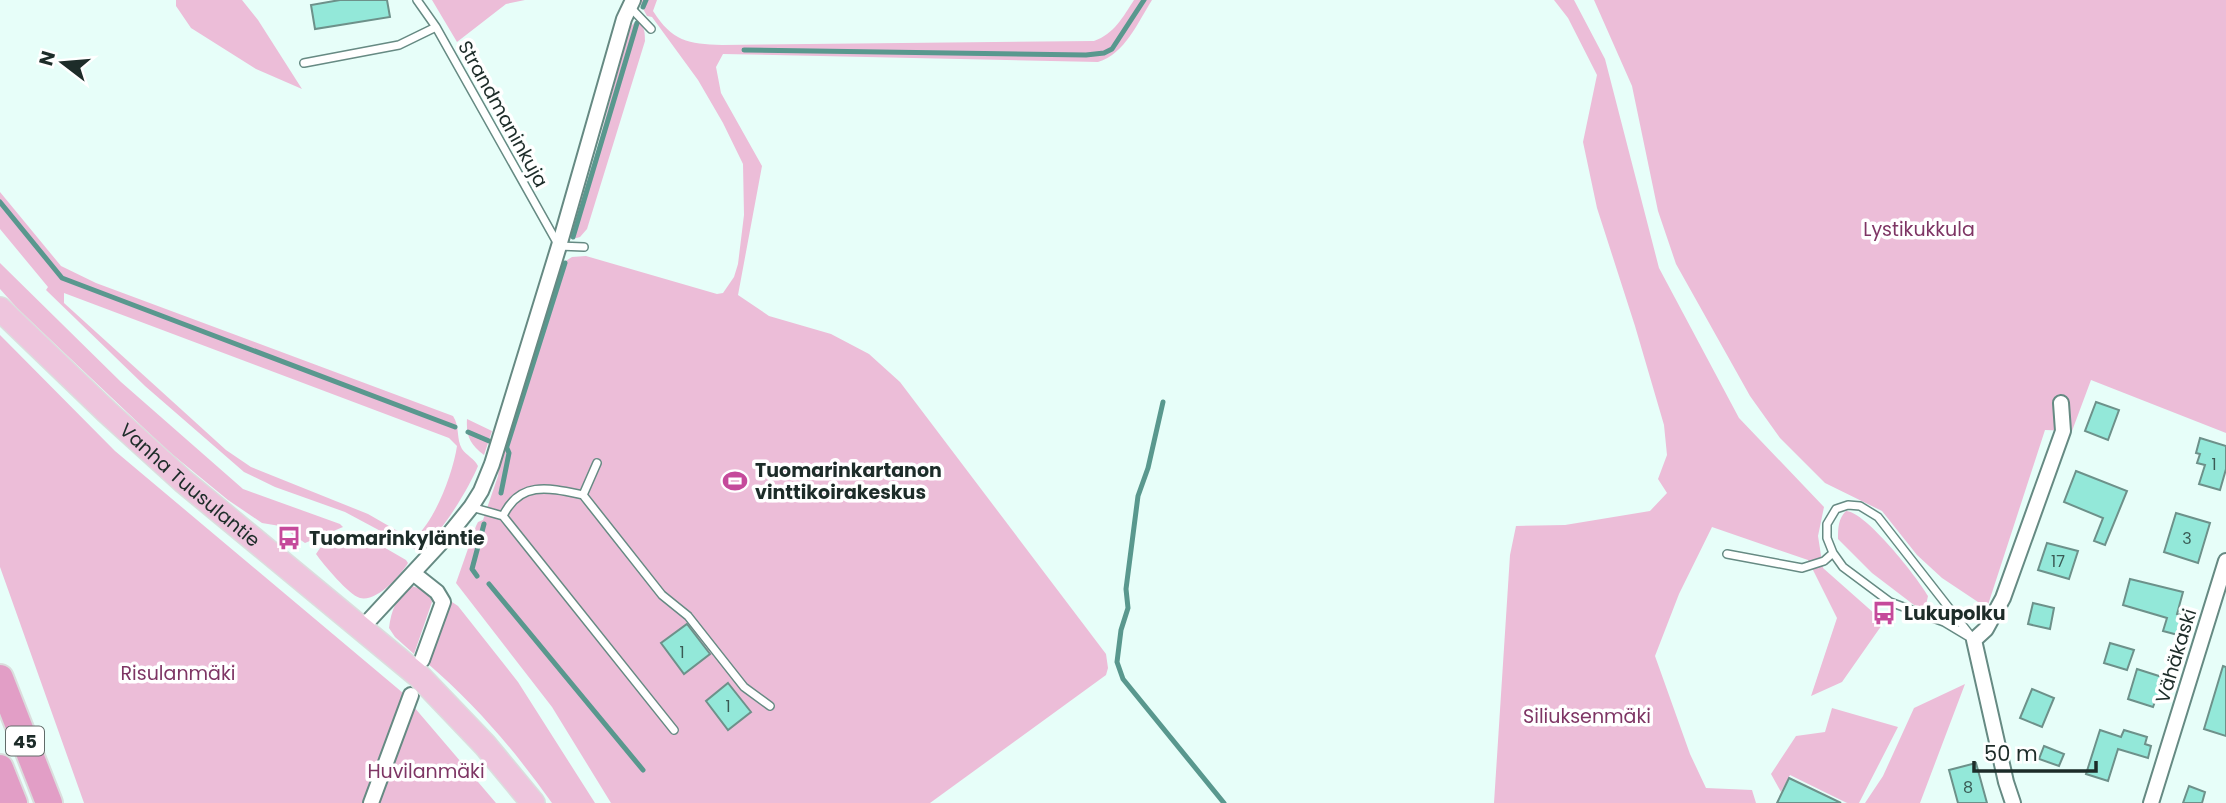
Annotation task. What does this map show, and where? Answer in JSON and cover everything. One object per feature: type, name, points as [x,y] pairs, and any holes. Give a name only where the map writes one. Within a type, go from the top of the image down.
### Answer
[{"type":"highway","name":"45","points":[[0,678],[49,803]]},
{"type":"highway","name":"45","points":[[0,768],[14,803]]},
{"type":"main road","name":"Vanha Tuusulantie","points":[[0,309],[183,481],[419,677],[485,745],[533,803]]},
{"type":"street","points":[[362,628],[471,507],[481,491],[492,464],[631,3]]},
{"type":"street","points":[[2013,803],[1974,640],[1986,629],[2003,598],[2063,431],[2061,403]]},
{"type":"street","name":"Vähäkaski","points":[[2151,803],[2226,561]]},
{"type":"street","points":[[413,573],[437,592],[443,602],[422,660]]},
{"type":"street","points":[[371,803],[411,695]]},
{"type":"lane","name":"Strandmaninkuja","points":[[417,0],[436,27],[559,246]]},
{"type":"lane","points":[[631,3],[651,29]]},
{"type":"lane","points":[[304,63],[399,45],[436,27]]},
{"type":"lane","points":[[559,246],[584,247]]},
{"type":"lane","points":[[583,495],[597,463]]},
{"type":"lane","points":[[503,516],[510,502],[526,492],[549,489],[583,495],[662,595],[688,616],[744,687],[770,706]]},
{"type":"lane","points":[[1848,505],[1860,506],[1878,517],[1974,640],[1944,622],[1891,602],[1843,567],[1827,538],[1827,524],[1836,509],[1848,505]]},
{"type":"lane","points":[[471,507],[503,516],[674,730]]},
{"type":"lane","points":[[1727,554],[1802,568],[1824,561],[1833,553]]},
{"type":"green space","points":[[176,0],[242,0],[302,89],[256,69],[191,28],[176,6]]},
{"type":"green space","points":[[432,0],[525,0],[506,4],[457,42]]},
{"type":"green space","name":"Tuomarinkartanon vinttikoirakeskus","points":[[642,0],[657,0],[653,11],[674,35],[690,42],[722,45],[1094,41],[1113,29],[1134,0],[1152,0],[1123,45],[1098,62],[723,54],[716,67],[721,93],[762,166],[738,295],[769,316],[831,334],[869,354],[900,382],[1106,654],[1106,675],[930,803],[611,803],[552,707],[456,583],[476,526],[483,520],[498,476],[501,452],[564,262],[572,257],[586,256],[717,294],[723,293],[734,277],[744,215],[743,164],[698,80],[652,17],[647,16],[641,5]]},
{"type":"green space","name":"Siliuksenmäki","points":[[1554,0],[1574,0],[1605,59],[1659,268],[1739,418],[1824,507],[1818,536],[1823,568],[1884,622],[1842,682],[1811,696],[1837,618],[1808,560],[1712,527],[1679,594],[1655,656],[1690,754],[1706,788],[1752,790],[1756,803],[1494,803],[1510,555],[1516,526],[1565,525],[1650,511],[1667,493],[1658,479],[1667,455],[1664,425],[1597,208],[1583,142],[1597,75],[1568,18]]},
{"type":"green space","name":"Lystikukkula","points":[[1594,0],[2226,0],[2226,433],[2091,380],[2072,431],[2045,430],[1987,608],[1942,578],[1917,555],[1882,511],[1825,483],[1780,438],[1750,396],[1676,264],[1658,211],[1632,86]]},
{"type":"green space","points":[[635,22],[643,27],[645,41],[587,229],[580,237],[573,239],[571,234],[598,146],[629,28]]},
{"type":"green space","points":[[0,192],[61,266],[96,283],[453,416],[462,449],[478,466],[468,487],[433,538],[416,550],[345,512],[275,487],[244,472],[145,386],[46,290],[48,287],[0,229]],"holes":[[[64,293],[449,438],[457,446],[442,494],[423,529],[416,537],[408,537],[368,514],[251,467],[226,450],[64,303]]]},
{"type":"green space","points":[[0,263],[121,382],[243,489],[343,527],[305,543],[280,526],[262,523],[228,500],[167,450],[18,309],[0,289]]},
{"type":"green space","name":"Risulanmäki","points":[[0,335],[115,451],[403,693],[363,803],[84,803],[0,567]]},
{"type":"green space","points":[[467,419],[492,431],[484,455],[470,439]]},
{"type":"green space","points":[[1846,511],[1855,514],[1878,533],[1903,561],[1928,596],[1926,605],[1914,605],[1872,573],[1838,539],[1840,520]]},
{"type":"green space","points":[[351,536],[368,538],[408,563],[394,581],[374,596],[355,596],[316,554],[320,548]]},
{"type":"green space","points":[[412,586],[427,591],[432,602],[414,654],[389,628],[396,604],[402,594]]},
{"type":"green space","points":[[452,602],[518,682],[595,803],[552,803],[494,729],[427,663]]},
{"type":"green space","points":[[1965,684],[1920,803],[1865,803],[1883,776],[1914,708]]},
{"type":"green space","name":"Huvilanmäki","points":[[414,707],[496,803],[379,803]]},
{"type":"green space","points":[[1832,708],[1898,727],[1859,803],[1847,803],[1790,775],[1781,792],[1771,774],[1796,736],[1825,732]]},
{"type":"building","points":[[340,0],[387,0],[390,17],[315,29],[311,5]]},
{"type":"building","points":[[2096,402],[2119,410],[2108,440],[2085,431]]},
{"type":"building","points":[[2200,438],[2226,446],[2226,469],[2220,490],[2199,484],[2205,465],[2197,463],[2200,454],[2196,453]]},
{"type":"building","points":[[2076,471],[2127,491],[2105,545],[2094,541],[2103,518],[2064,502]]},
{"type":"building","points":[[2176,513],[2210,523],[2198,563],[2164,552]]},
{"type":"building","points":[[2047,543],[2078,551],[2069,579],[2038,570]]},
{"type":"building","points":[[2130,579],[2183,592],[2177,614],[2184,616],[2178,635],[2163,631],[2167,618],[2123,605]]},
{"type":"building","points":[[2033,603],[2054,608],[2050,629],[2028,624]]},
{"type":"building","points":[[687,624],[710,654],[684,674],[661,643]]},
{"type":"building","points":[[2110,643],[2134,650],[2127,670],[2104,663]]},
{"type":"building","points":[[2223,666],[2226,667],[2226,736],[2204,729]]},
{"type":"building","points":[[2137,669],[2162,677],[2160,684],[2164,686],[2153,707],[2128,699]]},
{"type":"building","points":[[728,683],[751,712],[728,730],[706,701]]},
{"type":"building","points":[[2032,689],[2054,698],[2042,727],[2020,718]]},
{"type":"building","points":[[2100,730],[2121,737],[2124,730],[2147,737],[2145,744],[2151,746],[2148,758],[2118,749],[2108,781],[2086,774]]},
{"type":"building","points":[[2044,746],[2064,754],[2059,766],[2039,759]]},
{"type":"building","points":[[1976,763],[1987,803],[1958,803],[1949,770]]},
{"type":"building","points":[[1789,778],[1841,803],[1777,803]]},
{"type":"building","points":[[2189,786],[2205,792],[2202,803],[2183,803]]},
{"type":"waterway","points":[[643,7],[646,0]]},
{"type":"waterway","points":[[744,50],[1086,55],[1104,53],[1112,49],[1144,0]]},
{"type":"waterway","points":[[573,237],[637,23]]},
{"type":"waterway","points":[[0,202],[62,278],[455,427]]},
{"type":"waterway","points":[[507,446],[565,263]]},
{"type":"waterway","points":[[1163,402],[1148,468],[1138,496],[1126,589],[1128,608],[1121,630],[1117,662],[1123,679],[1224,803]]},
{"type":"waterway","points":[[468,432],[489,441]]},
{"type":"waterway","points":[[501,493],[509,453],[506,446]]},
{"type":"waterway","points":[[477,576],[472,569],[484,524]]},
{"type":"waterway","points":[[489,584],[643,770]]},
{"type":"place","name":"Tuomarinkartanon vinttikoirakeskus","points":[[735,481]]},
{"type":"place","name":"Tuomarinkyläntie","points":[[289,538]]},
{"type":"place","name":"Lukupolku","points":[[1884,613]]}]
